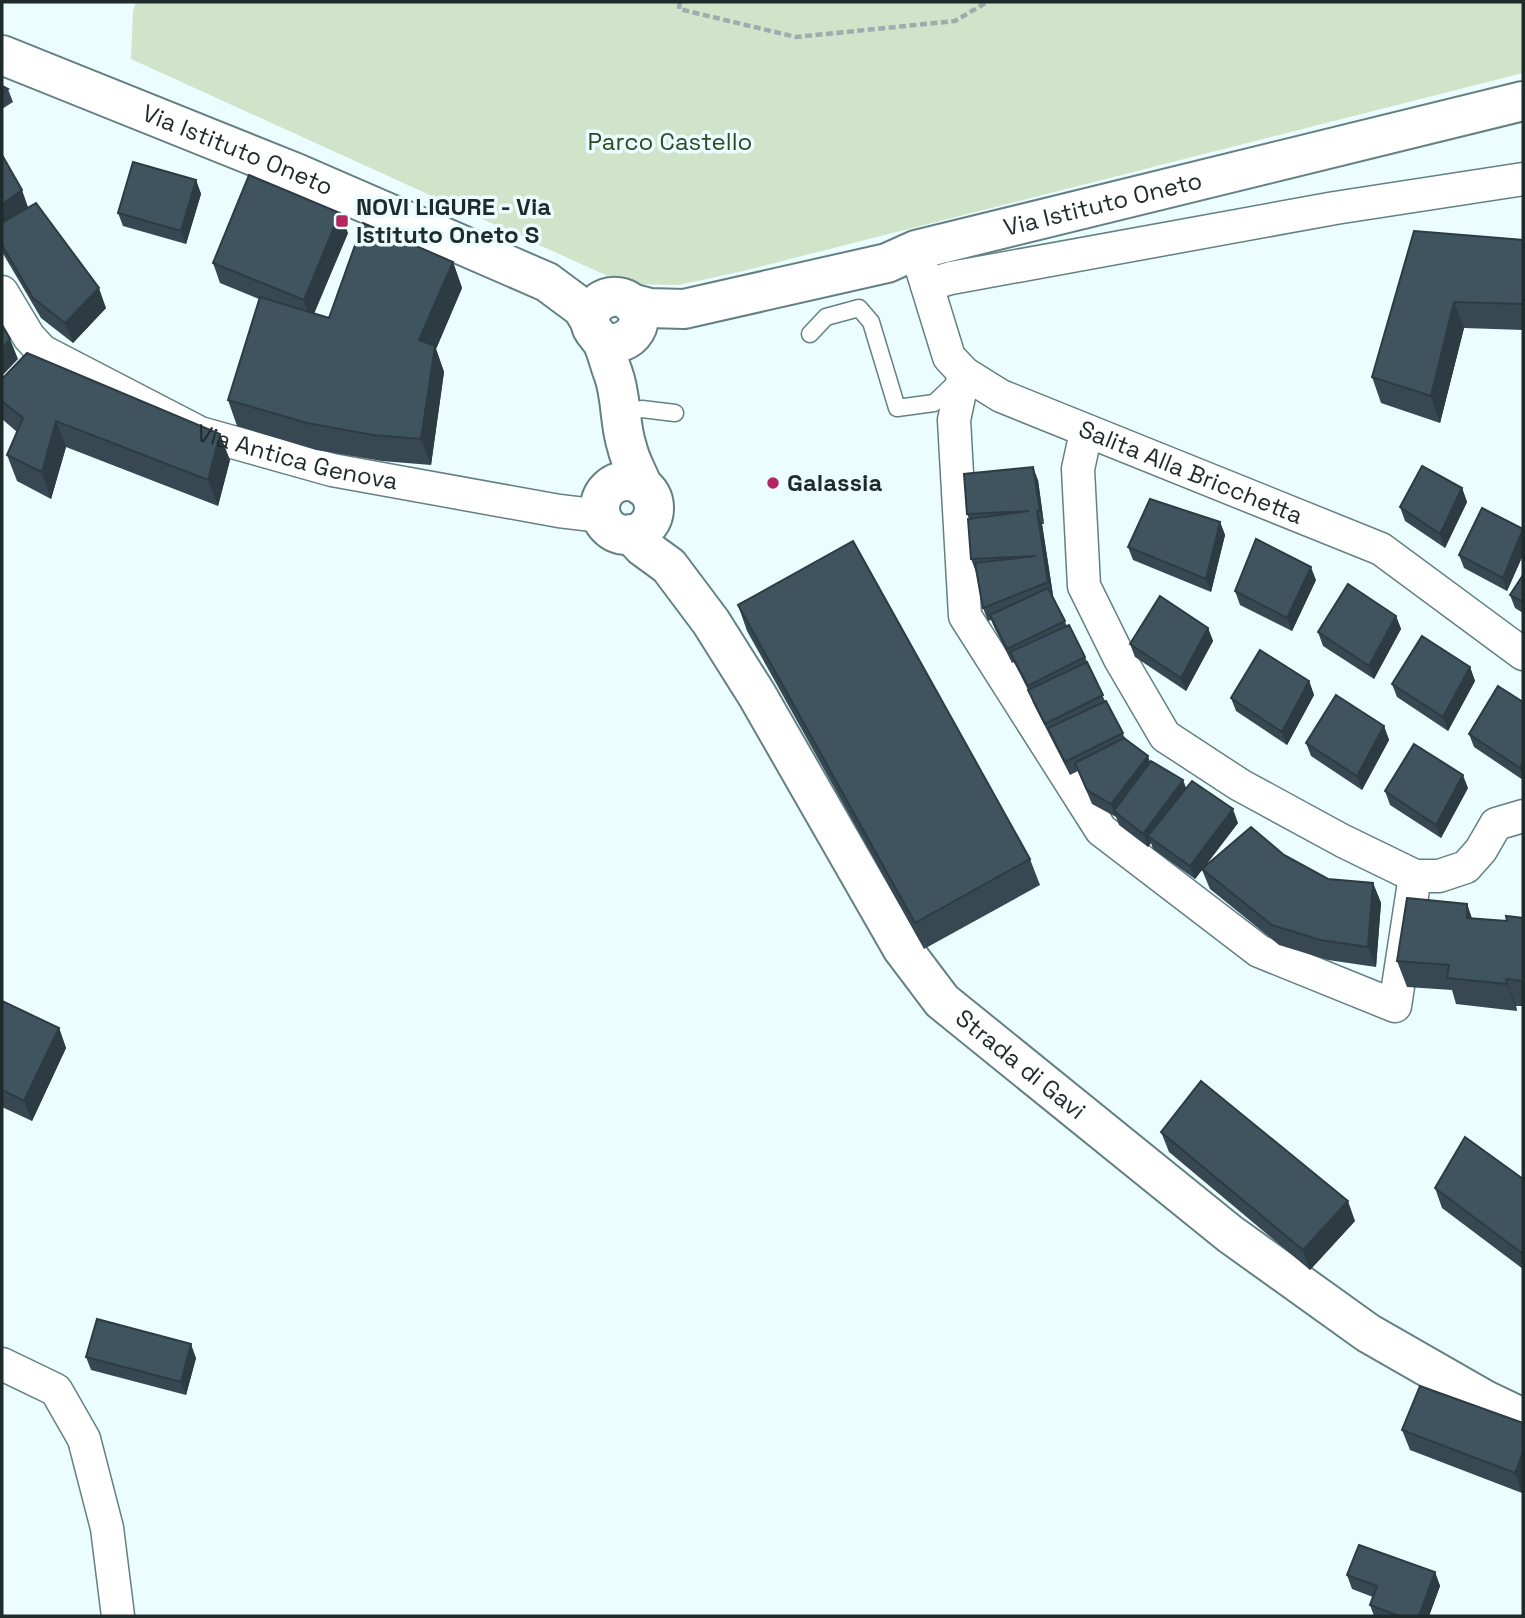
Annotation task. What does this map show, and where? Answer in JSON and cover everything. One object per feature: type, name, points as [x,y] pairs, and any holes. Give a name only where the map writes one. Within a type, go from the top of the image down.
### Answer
[{"type":"main road","name":"Via Istituto Oneto","points":[[2,55],[296,173],[547,282],[575,302],[616,322],[673,318],[684,309],[887,262],[921,267],[1523,101]]},
{"type":"main road","points":[[616,322],[629,356],[626,473]]},
{"type":"main road","name":"Strada di Gavi","points":[[626,473],[643,547],[669,566],[711,622],[757,695],[902,948],[942,1001],[1230,1234],[1357,1325],[1485,1400],[1523,1418]]},
{"type":"street","points":[[921,267],[1523,179]]},
{"type":"street","name":"Salita Alla Bricchetta","points":[[921,267],[949,357],[964,373],[1001,396],[1086,432],[1381,549],[1523,654]]},
{"type":"street","name":"Via Antica Genova","points":[[2,292],[29,337],[31,362],[200,433],[332,470],[559,511],[626,473]]},
{"type":"street","points":[[964,373],[954,420],[965,616],[1101,830],[1259,951],[1395,1006],[1415,876]]},
{"type":"street","points":[[1086,432],[1078,469],[1084,586],[1120,659],[1165,736],[1240,785],[1343,841],[1415,876],[1439,876],[1466,867],[1481,850],[1496,824],[1523,816]]},
{"type":"street","points":[[2,1364],[56,1390],[85,1439],[107,1528],[118,1616]]},
{"type":"lane","points":[[810,334],[826,317],[859,307],[871,322],[897,408],[934,403],[964,373]]},
{"type":"lane","points":[[626,473],[642,409],[675,414]]},
{"type":"path","points":[[680,2],[679,9],[796,37],[955,21],[987,2]]},
{"type":"green space","name":"Parco Castello","points":[[136,2],[1523,2],[1523,73],[739,272],[679,285],[625,284],[131,59],[133,11]]},
{"type":"building","points":[[2,155],[22,190],[2,204]]},
{"type":"building","points":[[133,162],[196,180],[181,231],[118,213]]},
{"type":"building","points":[[249,175],[340,213],[304,300],[213,263]]},
{"type":"building","points":[[36,203],[99,288],[65,323],[33,298],[2,245],[2,223]]},
{"type":"building","points":[[363,223],[453,262],[419,340],[435,346],[421,439],[373,435],[307,423],[228,400],[260,297],[329,318]]},
{"type":"building","points":[[1414,231],[1523,240],[1523,304],[1454,302],[1431,396],[1372,377]]},
{"type":"building","points":[[2,325],[10,339],[2,349]]},
{"type":"building","points":[[27,353],[220,434],[208,480],[56,421],[42,472],[7,455],[23,418],[2,401],[2,379]]},
{"type":"building","points":[[1422,466],[1462,488],[1440,534],[1400,507]]},
{"type":"building","points":[[1033,467],[1048,582],[983,608],[975,563],[1036,556],[971,559],[968,519],[1029,511],[967,514],[964,474]]},
{"type":"building","points":[[1150,499],[1220,522],[1206,579],[1128,547]]},
{"type":"building","points":[[1482,508],[1523,529],[1503,578],[1459,555]]},
{"type":"building","points":[[1256,539],[1311,567],[1287,618],[1235,591]]},
{"type":"building","points":[[853,541],[1030,859],[915,923],[738,605]]},
{"type":"building","points":[[1523,575],[1523,602],[1510,595]]},
{"type":"building","points":[[1348,584],[1396,616],[1369,666],[1318,632]]},
{"type":"building","points":[[1048,588],[1065,621],[1007,649],[990,615]]},
{"type":"building","points":[[1160,596],[1208,628],[1181,678],[1130,644]]},
{"type":"building","points":[[1069,625],[1085,657],[1028,686],[1010,652]]},
{"type":"building","points":[[1422,636],[1470,667],[1443,717],[1392,684]]},
{"type":"building","points":[[1260,650],[1309,681],[1282,732],[1231,698]]},
{"type":"building","points":[[1087,662],[1103,695],[1045,724],[1028,690]]},
{"type":"building","points":[[1498,686],[1523,702],[1523,762],[1520,768],[1469,734]]},
{"type":"building","points":[[1336,695],[1384,726],[1357,776],[1306,743]]},
{"type":"building","points":[[1106,701],[1123,733],[1065,762],[1048,728]]},
{"type":"building","points":[[1124,738],[1148,756],[1111,804],[1087,790],[1075,763]]},
{"type":"building","points":[[1414,744],[1463,775],[1436,825],[1385,791]]},
{"type":"building","points":[[1151,761],[1183,780],[1143,834],[1114,811]]},
{"type":"building","points":[[1192,781],[1233,809],[1190,866],[1148,836]]},
{"type":"building","points":[[1251,827],[1284,855],[1328,879],[1373,883],[1368,947],[1320,940],[1272,925],[1202,869]]},
{"type":"building","points":[[1407,898],[1467,904],[1467,918],[1507,921],[1506,916],[1523,918],[1523,981],[1506,979],[1507,984],[1447,978],[1449,965],[1397,961]]},
{"type":"building","points":[[2,1001],[59,1028],[24,1101],[2,1090]]},
{"type":"building","points":[[1201,1081],[1348,1201],[1303,1250],[1161,1132]]},
{"type":"building","points":[[1465,1137],[1523,1179],[1523,1254],[1435,1188]]},
{"type":"building","points":[[97,1319],[191,1344],[181,1382],[86,1357]]},
{"type":"building","points":[[1420,1386],[1523,1423],[1523,1452],[1515,1473],[1402,1430]]},
{"type":"building","points":[[1359,1545],[1435,1572],[1419,1616],[1399,1616],[1370,1605],[1377,1586],[1347,1575]]},
{"type":"place","name":"NOVI LIGURE - Via Istituto Oneto S","points":[[342,221]]},
{"type":"place","name":"Galassia","points":[[773,483]]}]
